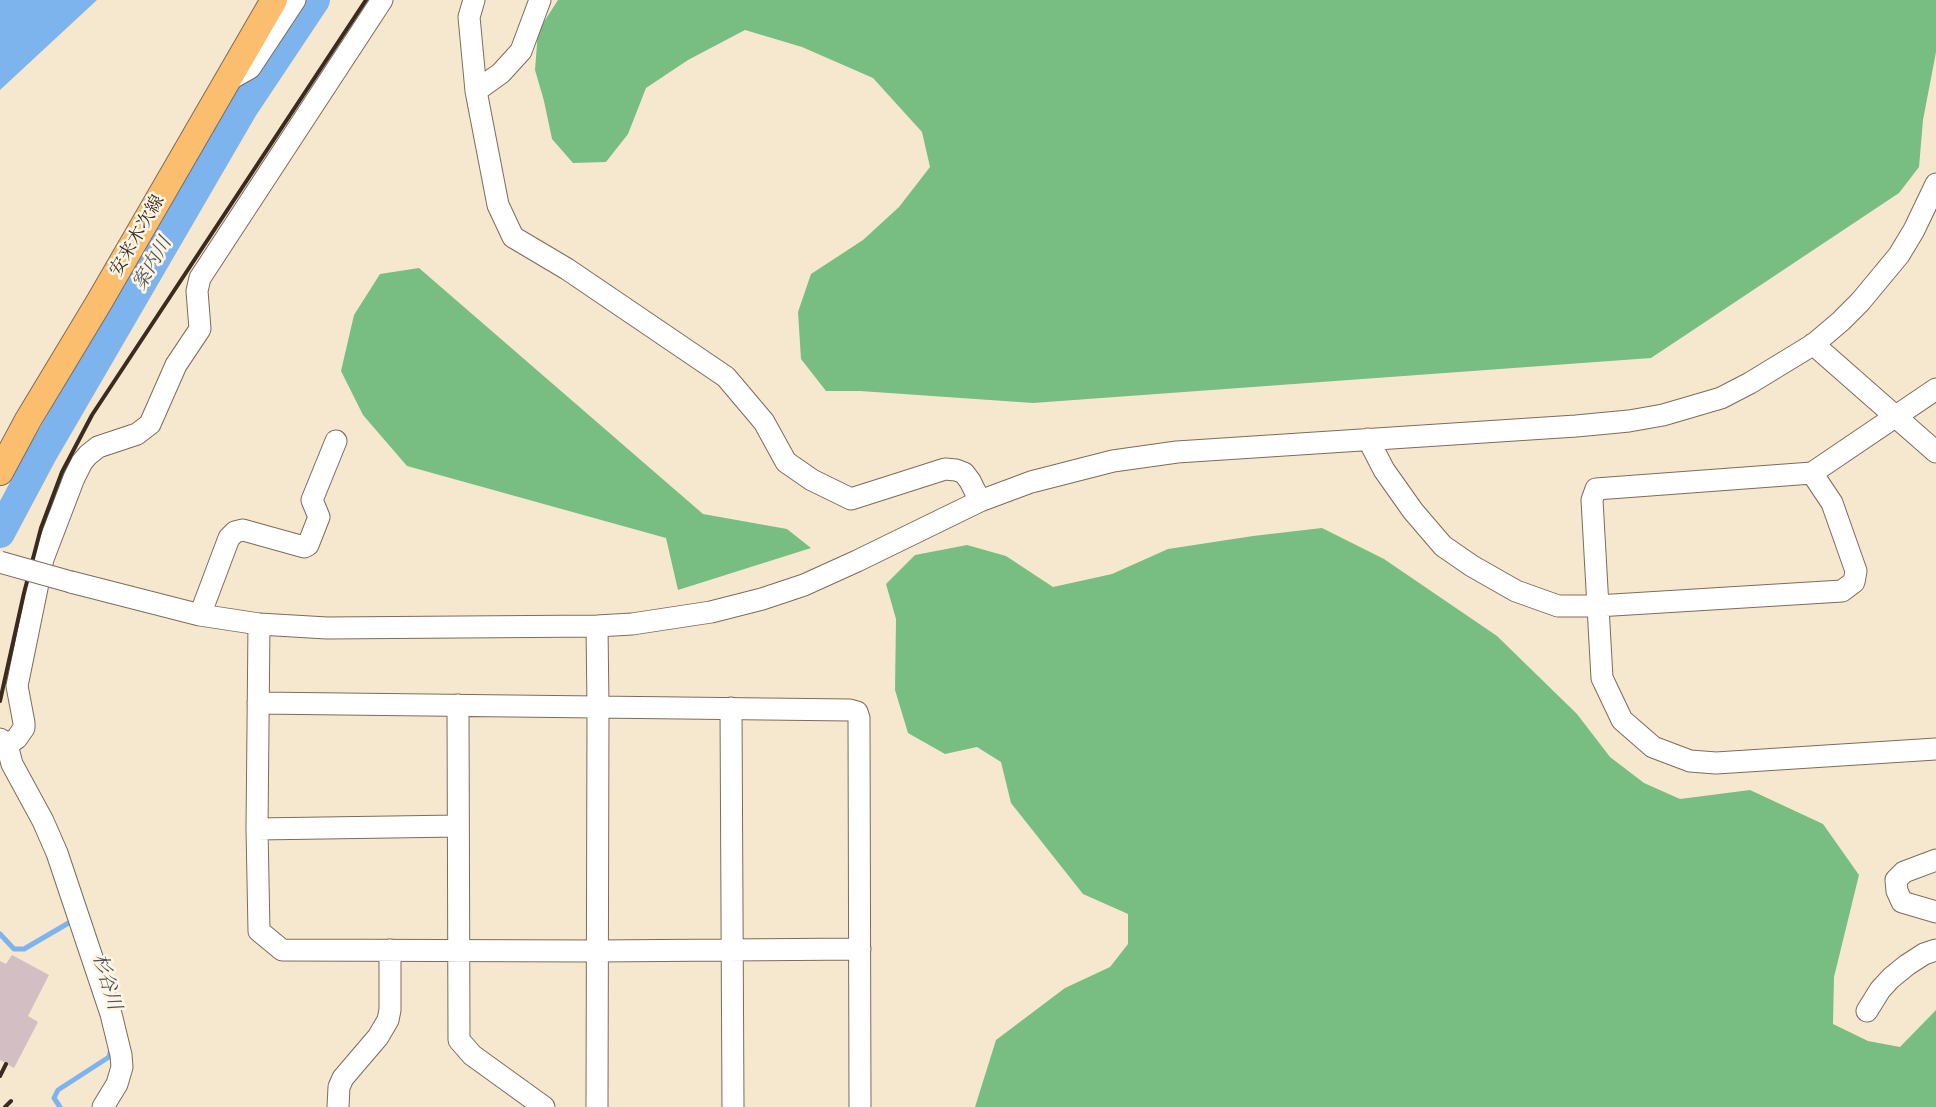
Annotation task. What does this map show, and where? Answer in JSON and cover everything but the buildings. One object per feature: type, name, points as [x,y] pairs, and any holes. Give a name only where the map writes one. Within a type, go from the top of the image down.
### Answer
[{"type":"main road","name":"安来木次線","points":[[0,472],[28,420],[229,80],[274,0]]},
{"type":"street","points":[[229,80],[250,68],[295,0]]},
{"type":"street","points":[[103,1107],[117,1084],[122,1067],[121,1054],[111,1014],[57,853],[12,764],[3,742],[18,738],[24,728],[17,686],[43,559],[82,462],[98,447],[137,434],[150,424],[176,365],[200,328],[197,291],[200,278],[382,0]]},
{"type":"street","points":[[474,0],[469,17],[476,91],[498,205],[513,237],[567,270],[726,377],[764,422],[786,462],[812,480],[851,499],[945,469],[956,470],[964,473],[980,501]]},
{"type":"street","points":[[476,91],[501,73],[521,50],[540,0]]},
{"type":"street","points":[[0,562],[200,615],[258,624],[327,628],[596,626],[671,619],[711,612],[762,599],[804,585],[980,501],[1031,482],[1113,460],[1177,452],[1629,421],[1663,415],[1721,398],[1777,368],[1813,344],[1860,302],[1885,273],[1914,230],[1936,184]]},
{"type":"street","points":[[1813,344],[1936,452]]},
{"type":"street","points":[[1936,389],[1812,473],[1596,488],[1592,500],[1602,678],[1622,720],[1653,747],[1690,761],[1716,764],[1936,749]]},
{"type":"street","points":[[1368,440],[1384,470],[1413,511],[1443,546],[1472,566],[1516,591],[1558,606],[1598,606],[1842,592],[1854,582],[1856,571],[1832,504],[1812,473]]},
{"type":"street","points":[[200,615],[229,538],[235,532],[243,530],[304,547],[308,545],[320,517],[312,500],[336,441]]},
{"type":"street","points":[[258,624],[257,830],[259,932],[282,950],[732,951],[860,949]]},
{"type":"street","points":[[596,626],[598,707],[597,1107]]},
{"type":"street","points":[[258,703],[731,708],[850,710],[856,712],[860,718],[860,1107]]},
{"type":"street","points":[[458,705],[460,1040],[472,1054],[544,1107]]},
{"type":"street","points":[[731,708],[733,1107]]},
{"type":"street","points":[[257,830],[458,826]]},
{"type":"street","points":[[1936,860],[1904,872],[1896,880],[1897,891],[1902,902],[1936,912]]},
{"type":"street","points":[[338,1107],[338,1092],[343,1078],[378,1038],[388,1020],[390,1010],[390,950]]},
{"type":"street","points":[[1866,1011],[1880,990],[1892,978],[1924,954],[1936,950]]},
{"type":"shaded area","points":[[12,955],[49,975],[28,1016],[38,1022],[14,1068],[0,1060],[0,961],[6,964]]},
{"type":"green space","points":[[558,0],[1936,0],[1936,52],[1923,120],[1919,167],[1899,193],[1651,358],[1033,403],[860,391],[826,391],[801,359],[798,312],[811,274],[863,240],[899,207],[930,167],[922,132],[873,78],[802,47],[745,30],[688,60],[646,88],[628,134],[606,162],[573,163],[552,139],[535,70],[538,31]]},
{"type":"green space","points":[[419,268],[703,514],[787,529],[811,548],[678,590],[666,538],[407,466],[363,415],[341,371],[354,315],[380,274]]},
{"type":"green space","points":[[1322,528],[1384,559],[1497,636],[1577,714],[1610,757],[1644,783],[1680,799],[1750,790],[1823,824],[1859,875],[1834,977],[1833,1024],[1868,1041],[1900,1047],[1936,1010],[1936,1107],[975,1107],[996,1040],[1065,988],[1110,967],[1128,944],[1128,914],[1083,894],[1011,803],[1001,762],[977,747],[945,754],[908,733],[895,690],[896,619],[886,584],[915,555],[967,545],[1006,556],[1053,587],[1112,574],[1168,549]]},
{"type":"water","points":[[0,0],[97,0],[0,90]]},
{"type":"waterway","name":"案内川","points":[[0,533],[42,454],[243,108],[315,0]]},
{"type":"waterway","name":"杉谷川","points":[[0,934],[14,949],[24,949],[72,921],[73,923]]},
{"type":"waterway","name":"杉谷川","points":[[60,1107],[54,1098],[58,1090],[109,1057],[111,1049]]},
{"type":"railway","points":[[0,701],[24,593],[41,528],[62,472],[92,415],[366,0]]},
{"type":"railway","points":[[0,1076],[6,1064]]},
{"type":"railway","points":[[5,1107],[11,1101]]}]
